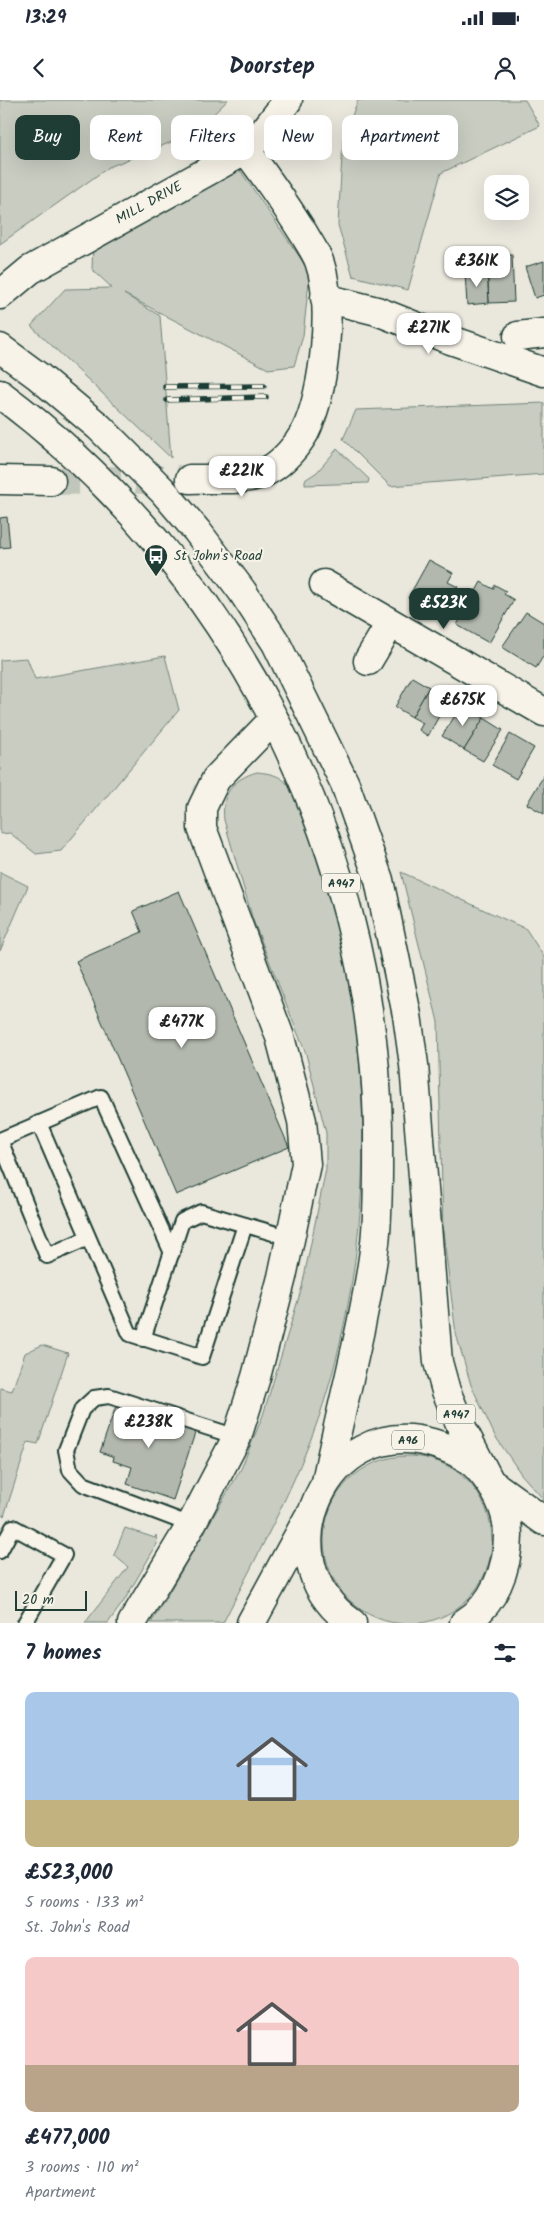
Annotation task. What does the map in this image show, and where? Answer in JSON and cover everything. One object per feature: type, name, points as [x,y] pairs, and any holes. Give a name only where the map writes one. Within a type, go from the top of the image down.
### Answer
[{"type":"main road","name":"MILL DRIVE","points":[[254,142],[288,100]]},
{"type":"main road","name":"MILL DRIVE","points":[[0,294],[30,270],[228,160]]},
{"type":"main road","points":[[190,479],[250,476],[267,472],[278,464],[300,441],[306,429],[317,392],[327,320],[324,279],[318,259],[291,213],[253,160]]},
{"type":"main road","points":[[325,298],[377,311],[448,339],[544,372]]},
{"type":"main road","name":"A947","points":[[0,348],[38,376],[99,427],[163,491],[197,530],[242,590],[276,643],[325,738],[345,784],[379,880],[407,1015],[414,1065],[438,1362],[446,1391],[461,1426],[490,1482]]},
{"type":"main road","name":"A947","points":[[0,394],[70,450],[107,486],[203,598],[255,682],[293,754],[327,839],[343,889],[363,976],[372,1037],[377,1100],[377,1190],[375,1241],[326,1482]]},
{"type":"main road","points":[[0,480],[51,480]]},
{"type":"main road","points":[[324,584],[544,712]]},
{"type":"main road","points":[[368,660],[390,624]]},
{"type":"main road","points":[[132,1623],[191,1525],[237,1437],[256,1377],[306,1164],[302,1120],[280,1037],[202,828],[202,808],[216,779],[274,719]]},
{"type":"main road","name":"A96","points":[[251,1623],[326,1482],[345,1462],[368,1447],[395,1440],[422,1440],[448,1447],[472,1462],[490,1482],[544,1521]]},
{"type":"main road","name":"A96","points":[[464,1623],[491,1596],[505,1565],[508,1530],[505,1513],[490,1482]]},
{"type":"main road","name":"A96","points":[[310,1514],[307,1539],[310,1563],[318,1586],[332,1606],[352,1623]]},
{"type":"lane","points":[[88,1238],[47,1256],[0,1140],[101,1097],[172,1253]]},
{"type":"lane","points":[[38,1123],[130,1334],[202,1357],[245,1225]]},
{"type":"lane","points":[[143,1338],[182,1221],[201,1212],[290,1238]]},
{"type":"lane","points":[[191,1525],[84,1484],[70,1470],[66,1450],[82,1409],[94,1398],[109,1396],[237,1437]]},
{"type":"lane","points":[[0,1551],[13,1527],[64,1555],[27,1622]]},
{"type":"shaded area","points":[[0,100],[228,100],[213,115],[171,115],[171,142],[161,146],[161,115],[90,115],[90,160],[126,160],[109,167],[0,244]]},
{"type":"shaded area","points":[[358,100],[525,100],[540,126],[441,173],[408,290],[353,276],[338,225],[342,156],[342,160],[458,160],[458,115],[352,115]]},
{"type":"shaded area","points":[[226,160],[233,160],[310,272],[303,336],[294,366],[268,369],[124,294],[160,316],[171,458],[31,326],[65,289],[112,288],[92,269],[93,244]]},
{"type":"shaded area","points":[[544,403],[544,474],[390,486],[343,439],[356,410]]},
{"type":"shaded area","points":[[337,449],[369,479],[368,483],[305,485],[305,480],[317,472]]},
{"type":"shaded area","points":[[165,656],[179,710],[61,851],[36,854],[10,833],[0,834],[0,660],[27,658],[35,679]]},
{"type":"shaded area","points":[[257,772],[279,777],[295,795],[311,832],[339,930],[351,995],[359,1061],[363,1128],[361,1194],[355,1260],[344,1325],[328,1389],[318,1419],[281,1508],[223,1623],[151,1623],[241,1469],[263,1415],[302,1287],[326,1169],[326,1133],[306,1054],[253,920],[224,820],[224,803],[230,789],[241,779]]},
{"type":"shaded area","points":[[0,872],[28,886],[0,951]]},
{"type":"shaded area","points":[[401,872],[526,929],[544,957],[544,1500],[521,1474],[495,1436],[471,1385],[456,1334],[443,1231],[438,1022]]},
{"type":"shaded area","points":[[42,1345],[68,1353],[38,1444],[28,1442],[4,1516],[0,1514],[0,1388],[12,1391],[25,1353]]},
{"type":"shaded area","points":[[400,1456],[433,1459],[462,1475],[473,1486],[482,1500],[489,1515],[492,1532],[489,1565],[473,1594],[455,1610],[433,1621],[424,1623],[392,1623],[383,1621],[354,1605],[343,1594],[334,1580],[327,1565],[324,1548],[327,1515],[343,1486],[354,1475],[368,1466],[383,1459]]},
{"type":"shaded area","points":[[125,1528],[155,1538],[156,1535],[157,1544],[124,1601],[108,1623],[85,1623],[128,1567],[114,1555]]},
{"type":"building","points":[[512,255],[514,302],[489,303],[487,257]]},
{"type":"building","points":[[544,261],[544,295],[535,298],[525,267]]},
{"type":"building","points":[[487,270],[489,303],[467,305],[465,272]]},
{"type":"building","points":[[7,517],[10,547],[0,548],[0,518]]},
{"type":"building","points":[[429,560],[453,573],[448,582],[458,587],[442,616],[408,598]]},
{"type":"building","points":[[481,582],[493,589],[495,585],[506,591],[504,594],[514,600],[489,643],[457,625]]},
{"type":"building","points":[[526,612],[544,623],[544,655],[536,668],[502,647]]},
{"type":"building","points":[[412,677],[429,687],[412,717],[395,707]]},
{"type":"building","points":[[429,687],[449,698],[428,736],[419,730],[423,723],[412,717]]},
{"type":"building","points":[[462,705],[484,718],[464,750],[442,736]]},
{"type":"building","points":[[484,718],[503,730],[483,761],[464,750]]},
{"type":"building","points":[[510,734],[534,748],[516,779],[492,765]]},
{"type":"building","points":[[544,775],[544,814],[527,804]]},
{"type":"building","points":[[179,891],[289,1147],[176,1195],[76,961],[142,932],[133,911]]},
{"type":"building","points":[[117,1403],[196,1430],[173,1500],[127,1484],[132,1467],[113,1461],[114,1457],[100,1452]]},
{"type":"tunnel","points":[[51,481],[190,479]]},
{"type":"railway","points":[[165,387],[264,386]]},
{"type":"railway","points":[[167,400],[266,397]]},
{"type":"place","name":"St John's Road","points":[[156,577]]}]
